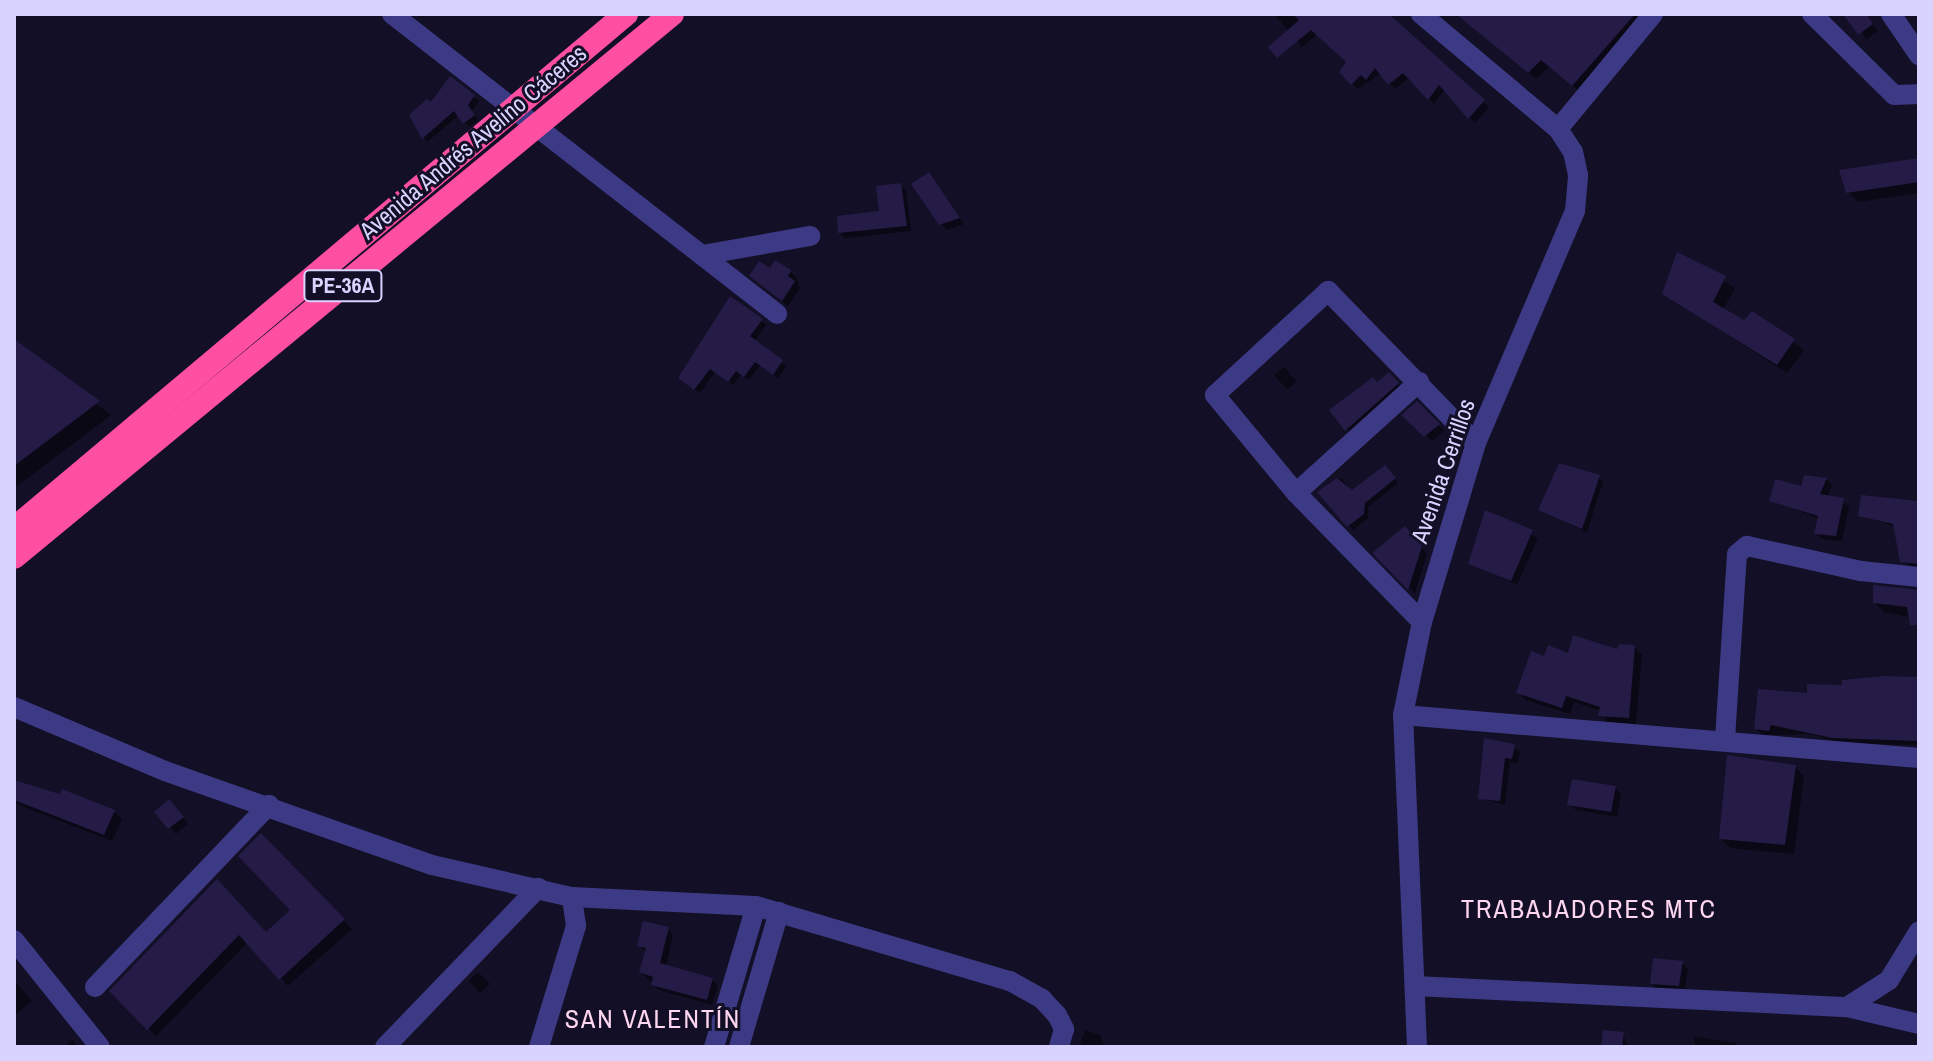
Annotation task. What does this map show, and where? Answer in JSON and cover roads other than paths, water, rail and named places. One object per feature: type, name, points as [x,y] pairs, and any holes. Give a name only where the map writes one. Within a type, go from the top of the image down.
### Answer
[{"type":"highway","name":"Avenida Andrés Avelino Cáceres","points":[[14,529],[626,14]]},
{"type":"highway","name":"Avenida Andrés Avelino Cáceres","points":[[14,557],[672,14]]},
{"type":"street","points":[[392,14],[512,111],[538,125],[777,314]]},
{"type":"street","name":"Avenida Cerrillos","points":[[1417,1047],[1403,715],[1422,622],[1476,443],[1575,211],[1578,175],[1573,152],[1558,129],[1421,14]]},
{"type":"street","points":[[1558,129],[1653,14]]},
{"type":"street","points":[[1812,14],[1894,95],[1919,94]]},
{"type":"street","points":[[1891,14],[1919,55]]},
{"type":"street","points":[[702,255],[810,236]]},
{"type":"street","points":[[1422,622],[1296,493],[1215,395],[1328,291],[1476,443]]},
{"type":"street","points":[[1296,493],[1419,382]]},
{"type":"street","points":[[1725,739],[1737,554],[1747,546],[1861,571],[1919,577]]},
{"type":"street","points":[[14,707],[165,771],[269,805],[432,865],[572,897],[756,906],[1010,981],[1057,1015],[1064,1029],[1059,1047]]},
{"type":"street","points":[[1403,715],[1725,739],[1919,758]]},
{"type":"street","points":[[95,987],[269,805]]},
{"type":"street","points":[[387,1047],[538,888]]},
{"type":"street","points":[[539,1047],[576,926],[572,897]]},
{"type":"street","points":[[714,1047],[756,906]]},
{"type":"street","points":[[739,1047],[779,912]]},
{"type":"street","points":[[1847,1007],[1889,980],[1919,931]]},
{"type":"street","points":[[14,940],[100,1047]]},
{"type":"street","points":[[1415,986],[1847,1007],[1919,1024]]},
{"type":"street","name":"Avenida Cerrillos","points":[[1407,1047],[1415,1026]]},
{"type":"district","name":"TRABAJADORES MTC","points":[[1589,909]]},
{"type":"district","name":"SAN VALENTÍN","points":[[653,1019]]}]
